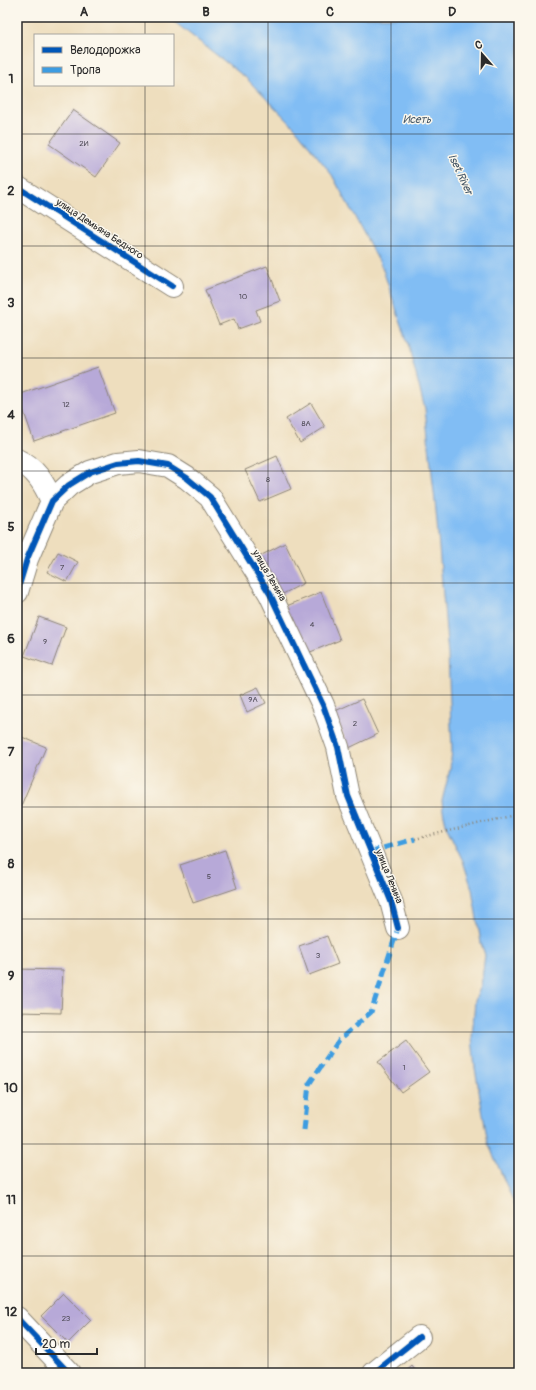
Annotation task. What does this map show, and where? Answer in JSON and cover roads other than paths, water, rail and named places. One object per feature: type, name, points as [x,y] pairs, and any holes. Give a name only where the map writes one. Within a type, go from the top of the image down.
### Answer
[{"type":"street","name":"улица Демьяна Бедного","points":[[17,187],[172,286]]},
{"type":"street","points":[[17,460],[30,467],[43,481],[52,501]]},
{"type":"street","name":"улица Ленина","points":[[17,592],[27,559],[52,501],[69,485],[90,472],[118,463],[139,461],[168,466],[187,478],[210,497],[270,594],[323,705],[338,747],[348,796],[391,901],[398,928]]},
{"type":"street","points":[[17,1318],[69,1373]]},
{"type":"street","points":[[374,1373],[419,1337]]},
{"type":"water","name":"Исеть","points":[[168,17],[519,17],[519,1214],[488,1143],[475,1068],[472,1038],[475,1000],[481,986],[485,955],[481,943],[472,889],[463,861],[447,828],[443,811],[442,801],[450,769],[452,750],[448,655],[436,511],[425,409],[408,344],[382,267],[332,175],[296,129],[246,78]]},
{"type":"water label","name":"Iset River","points":[[461,174]]}]
